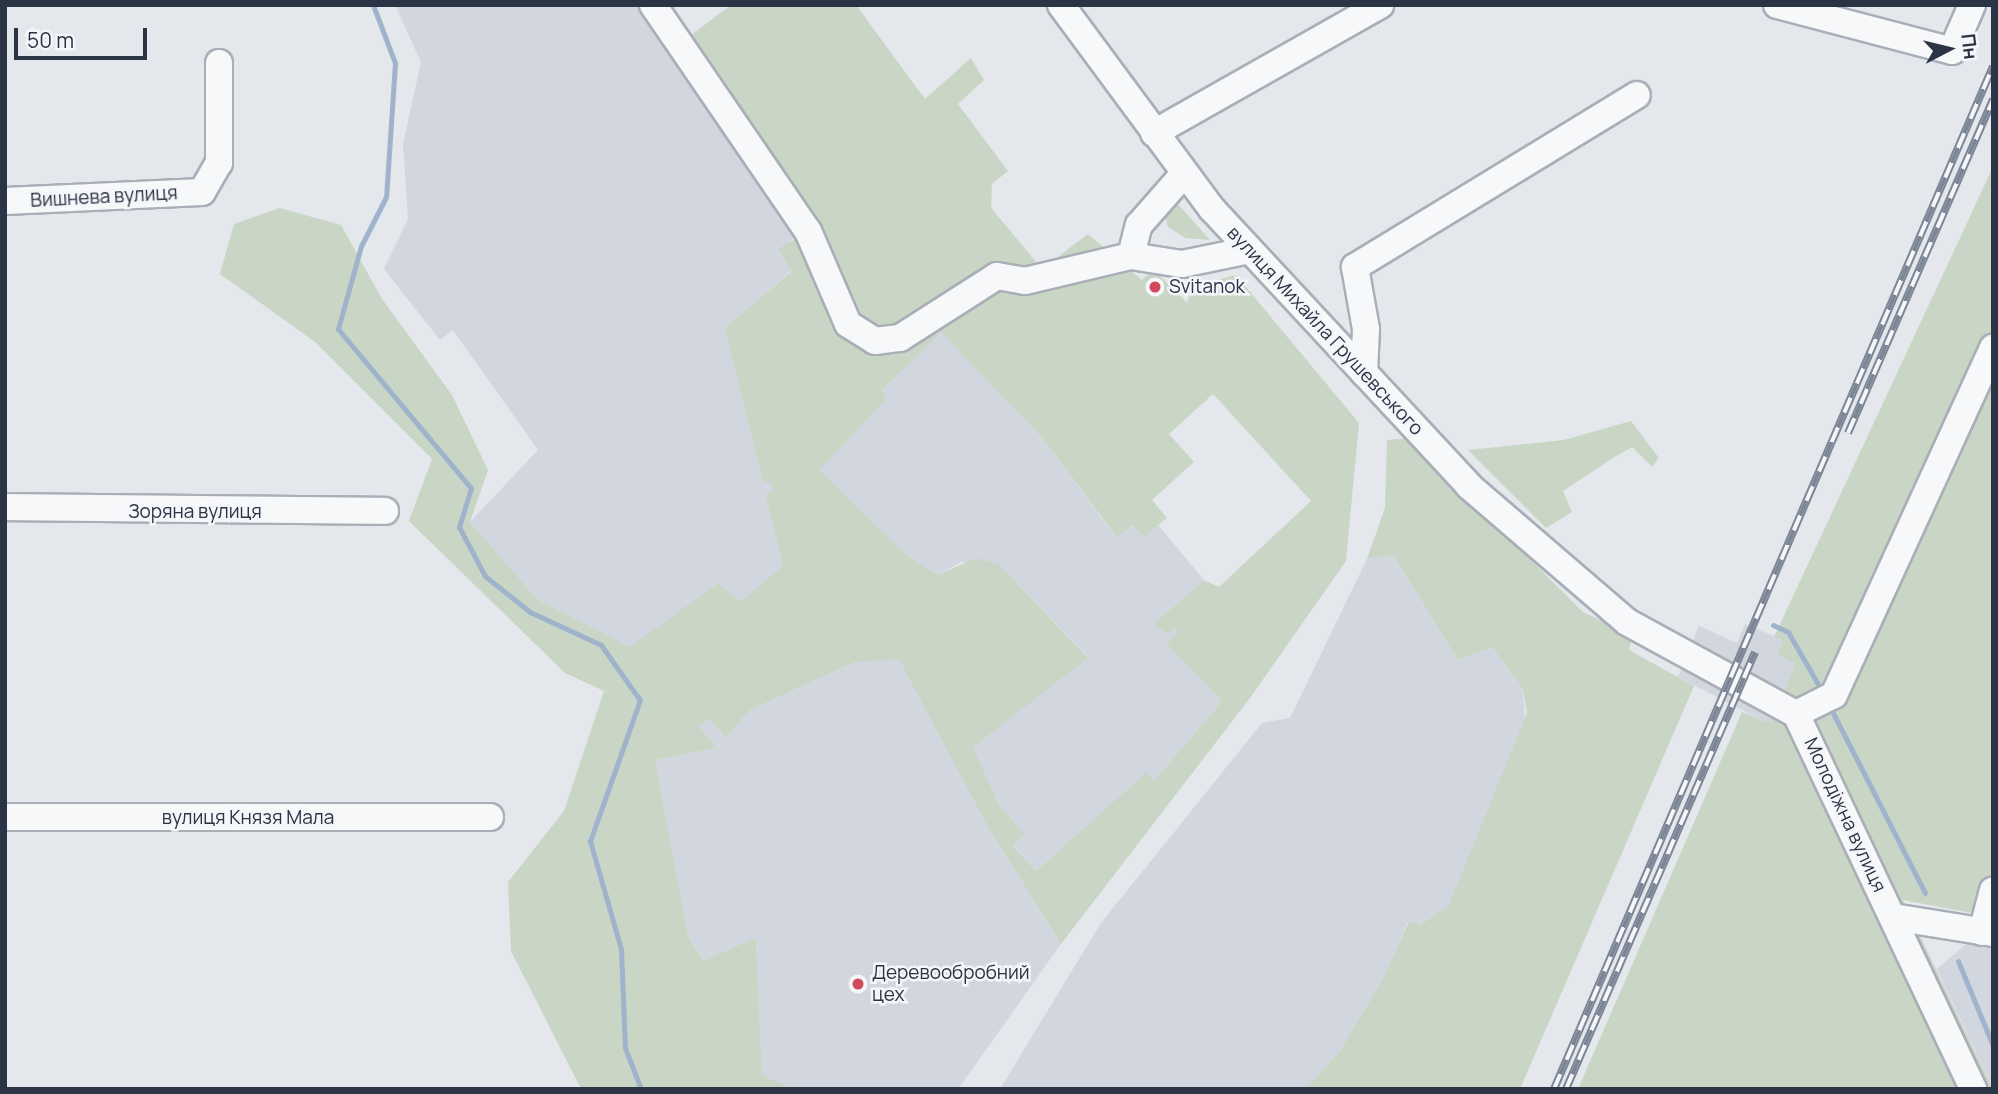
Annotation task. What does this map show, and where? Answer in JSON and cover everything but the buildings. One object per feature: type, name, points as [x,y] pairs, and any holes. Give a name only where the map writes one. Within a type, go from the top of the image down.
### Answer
[{"type":"street","points":[[653,5],[808,231],[848,324],[875,341],[900,338],[997,276],[1025,281],[1131,256],[1182,264],[1250,250]]},
{"type":"street","name":"вулиця Михайла Грушевського","points":[[1061,5],[1183,175],[1469,486],[1627,622],[1796,714]]},
{"type":"street","points":[[1154,133],[1380,5]]},
{"type":"street","points":[[1781,6],[1952,51],[1972,5]]},
{"type":"street","name":"Вишнева вулиця","points":[[5,201],[202,192],[219,163],[219,63]]},
{"type":"street","points":[[1364,373],[1366,329],[1355,267],[1637,95]]},
{"type":"street","points":[[1131,256],[1139,225],[1183,175]]},
{"type":"street","points":[[1796,714],[1835,695],[1986,380],[1993,348]]},
{"type":"street","name":"Зоряна вулиця","points":[[5,507],[385,511]]},
{"type":"street","name":"Молодіжна вулиця","points":[[1796,714],[1973,1089]]},
{"type":"street","name":"вулиця Князя Мала","points":[[5,817],[490,817]]},
{"type":"street","points":[[1893,917],[1987,932],[1993,890]]},
{"type":"shaded area","points":[[395,5],[649,5],[805,232],[790,241],[792,270],[726,328],[763,482],[771,482],[773,492],[765,494],[783,566],[740,603],[718,583],[630,648],[538,600],[470,522],[538,450],[453,330],[440,340],[384,269],[408,219],[403,144],[421,62]]},
{"type":"shaded area","points":[[941,331],[1044,440],[1116,538],[1132,525],[1144,537],[1158,525],[1204,580],[1154,623],[1167,632],[1174,628],[1178,633],[1166,643],[1222,701],[1154,781],[1147,773],[1036,871],[1013,845],[1025,834],[999,805],[972,747],[1088,657],[999,564],[961,562],[938,575],[909,557],[818,470],[885,401],[882,390]]},
{"type":"shaded area","points":[[1393,555],[1458,660],[1492,647],[1523,689],[1525,721],[1448,908],[1418,925],[1408,921],[1383,981],[1340,1051],[1305,1089],[1000,1089],[1101,923],[1262,723],[1290,718],[1367,559]]},
{"type":"shaded area","points":[[1745,624],[1783,640],[1795,664],[1771,725],[1678,677],[1699,626],[1737,643]]},
{"type":"shaded area","points":[[879,658],[899,659],[926,703],[988,827],[1061,944],[958,1089],[795,1089],[762,1075],[756,939],[703,961],[688,936],[655,760],[715,748],[697,725],[710,719],[725,738],[750,710],[855,662]]},
{"type":"shaded area","points":[[1972,939],[1993,942],[1993,1088],[1937,969]]},
{"type":"green space","points":[[731,5],[856,5],[925,99],[971,58],[984,80],[958,104],[1008,171],[992,184],[991,208],[1042,269],[1088,234],[1142,280],[1153,269],[1187,303],[1193,286],[1236,275],[1359,423],[1346,561],[1250,698],[1061,944],[988,827],[899,659],[855,662],[750,710],[725,738],[710,719],[698,725],[716,748],[655,760],[688,936],[703,961],[756,938],[762,1075],[795,1089],[581,1089],[511,951],[508,882],[564,811],[604,691],[565,673],[409,521],[432,459],[315,342],[220,274],[234,224],[280,208],[341,225],[382,299],[452,395],[488,470],[470,522],[538,600],[630,647],[718,583],[740,602],[783,566],[765,494],[772,492],[771,482],[763,482],[725,328],[792,271],[778,249],[805,233],[682,42]],"holes":[[[941,332],[1044,440],[1117,538],[1132,525],[1144,537],[1167,518],[1152,500],[1194,462],[1169,434],[1213,394],[1311,501],[1219,587],[1204,580],[1153,624],[1167,633],[1174,628],[1178,633],[1166,643],[1222,701],[1154,781],[1147,772],[1036,871],[1013,846],[1025,834],[999,805],[973,747],[1088,658],[999,564],[976,558],[938,575],[909,557],[819,470],[886,400],[882,390]]]},
{"type":"green space","points":[[1993,167],[1993,917],[1903,900],[1993,1089],[1578,1089],[1742,712],[1771,724],[1795,664],[1778,655],[1783,640],[1774,637]]},
{"type":"green space","points":[[1176,202],[1210,240],[1185,238],[1168,227],[1164,214]]},
{"type":"green space","points":[[1631,421],[1659,458],[1652,467],[1632,447],[1563,491],[1572,512],[1546,528],[1468,450],[1564,440]]},
{"type":"green space","points":[[1409,438],[1583,612],[1633,635],[1629,650],[1694,686],[1520,1089],[1305,1089],[1340,1051],[1382,981],[1409,921],[1419,925],[1448,907],[1527,713],[1523,689],[1492,647],[1458,660],[1393,555],[1367,559],[1385,508],[1387,440]]},
{"type":"waterway","points":[[373,5],[395,63],[386,197],[361,246],[338,329],[471,488],[459,527],[485,576],[530,612],[601,645],[640,700],[590,841],[621,949],[625,1048],[641,1089]]},
{"type":"waterway","points":[[1773,625],[1788,632],[1819,686]]},
{"type":"waterway","points":[[1833,713],[1925,893]]},
{"type":"waterway","points":[[1958,961],[1993,1046]]},
{"type":"railway","points":[[1554,1089],[1993,66]]},
{"type":"railway","points":[[1848,433],[1993,99]]},
{"type":"railway","points":[[1566,1089],[1755,652]]},
{"type":"place","name":"Svitanok","points":[[1155,287]]},
{"type":"place","name":"Деревообробний цех","points":[[858,984]]}]
